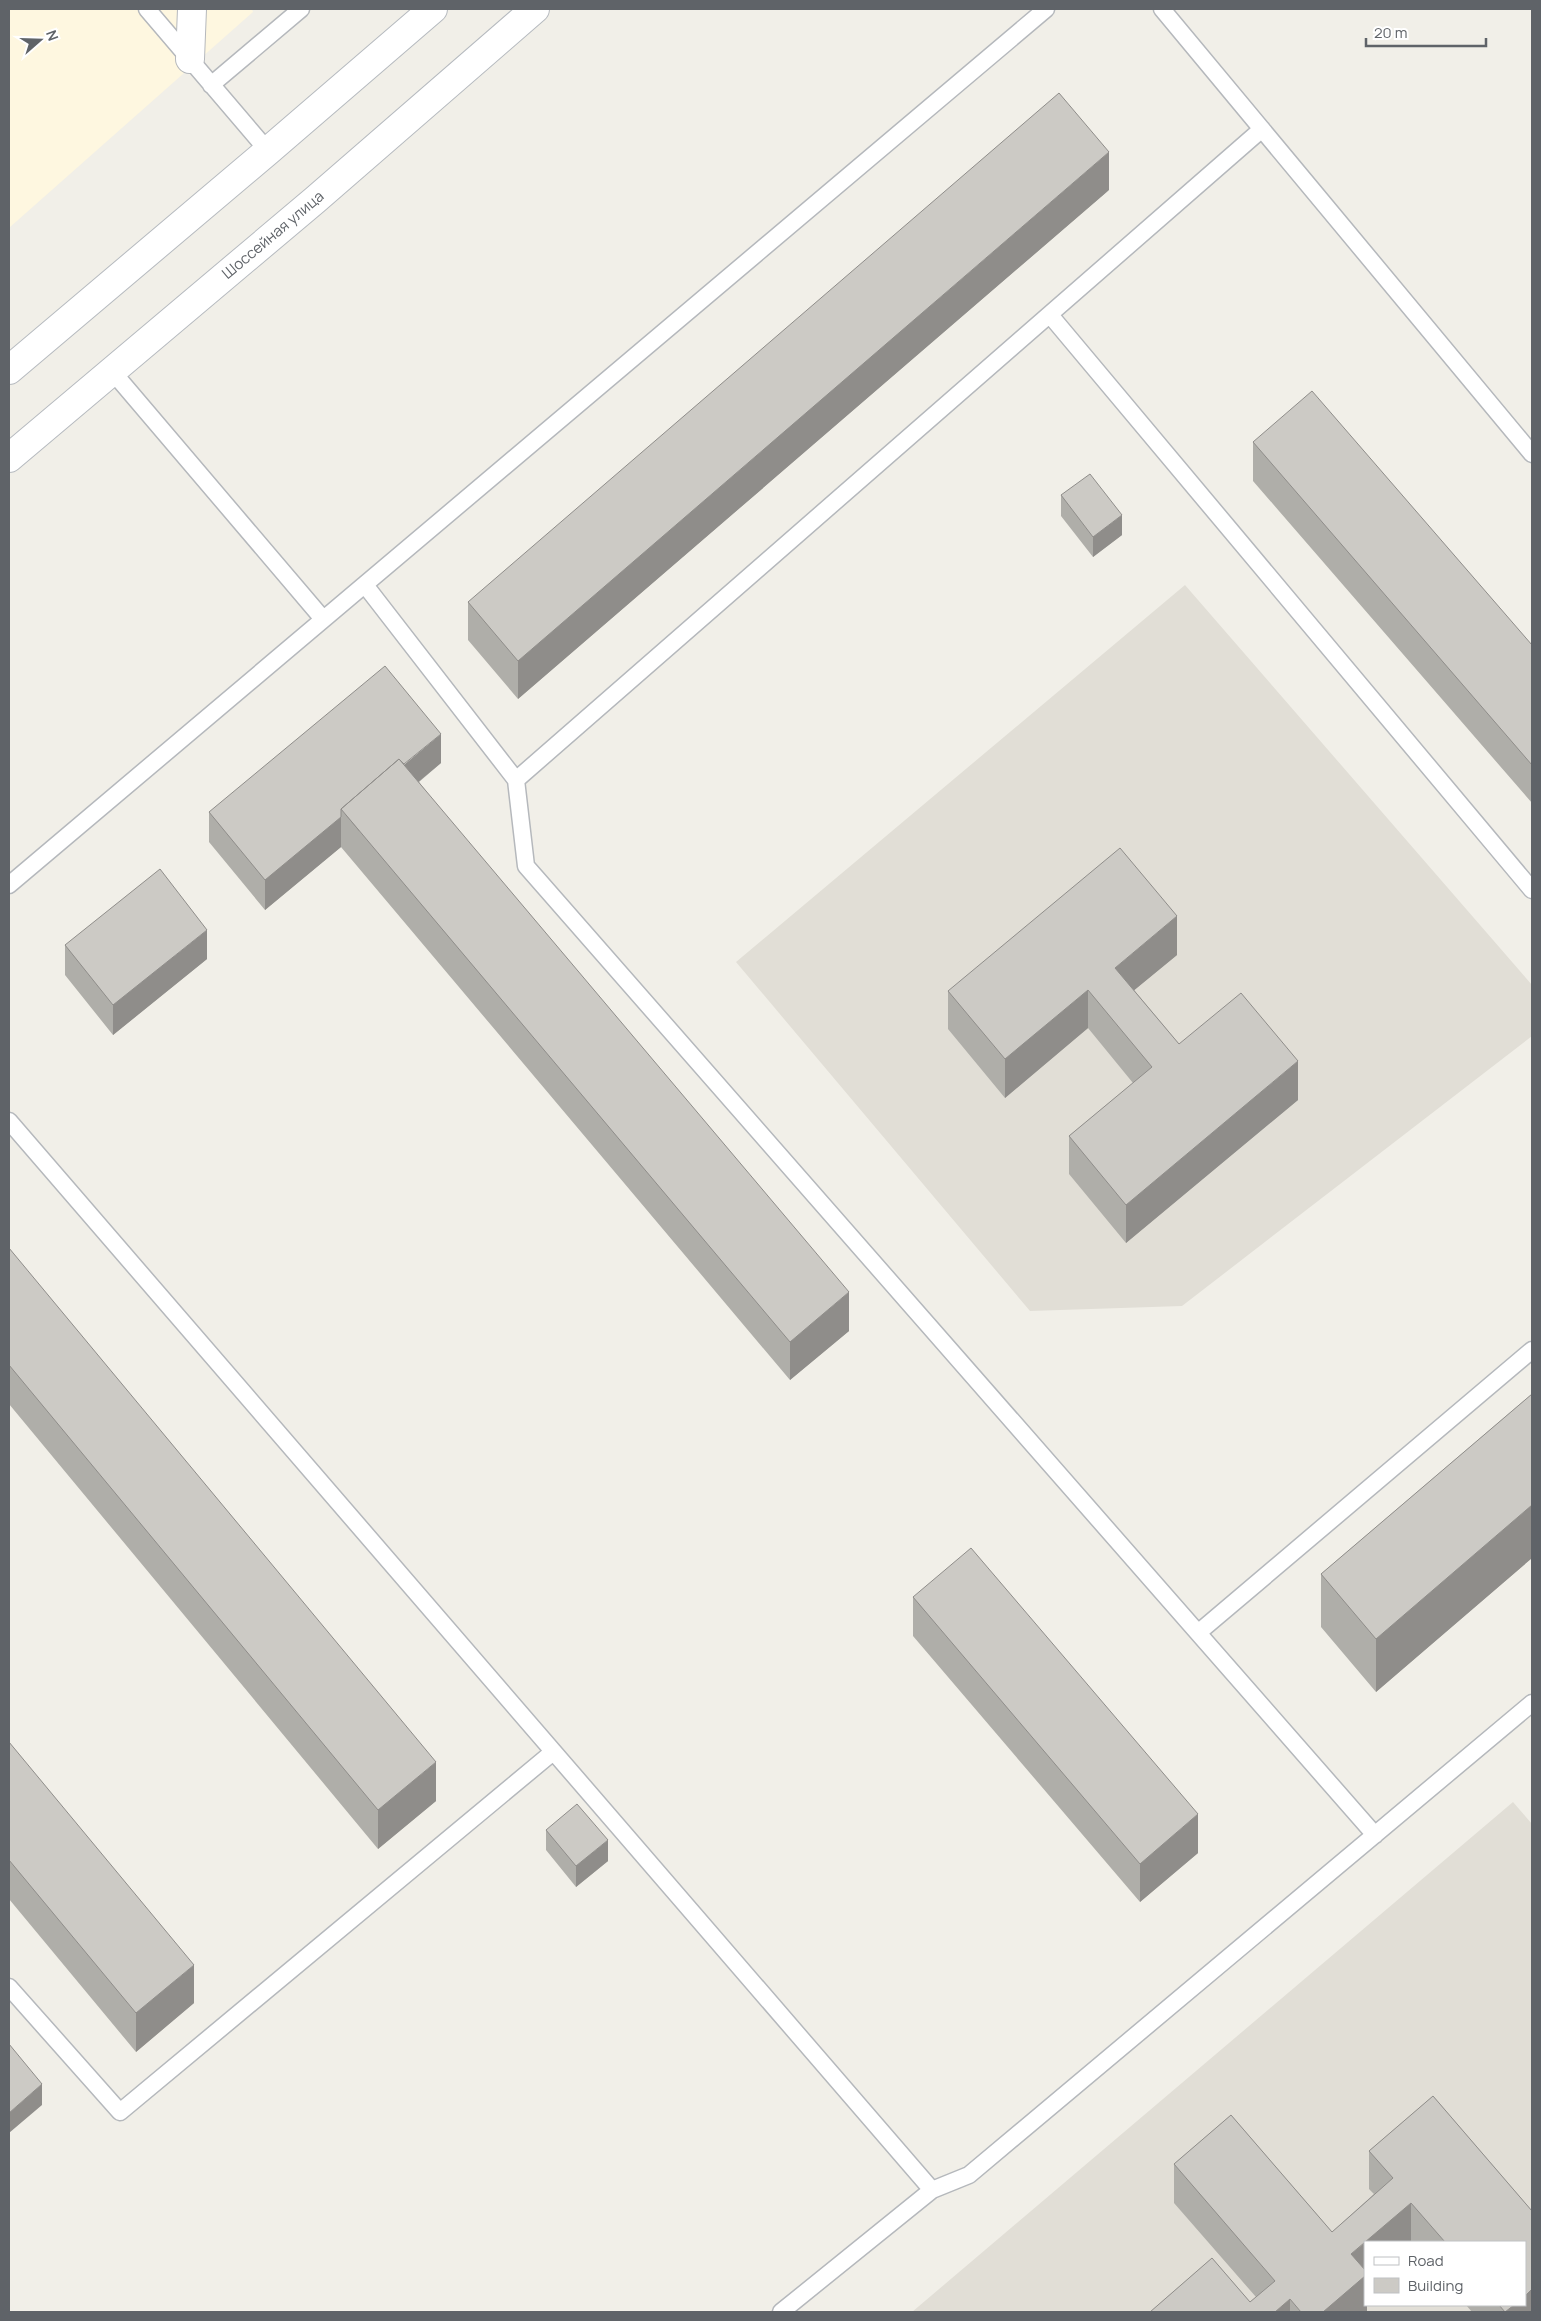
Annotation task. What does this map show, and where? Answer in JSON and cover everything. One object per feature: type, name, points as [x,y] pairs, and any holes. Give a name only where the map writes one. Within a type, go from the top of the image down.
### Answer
[{"type":"main road","points":[[190,59],[192,9]]},
{"type":"main road","points":[[9,370],[433,9]]},
{"type":"main road","name":"Шоссейная улица","points":[[9,458],[315,200],[535,9]]},
{"type":"lane","points":[[147,9],[268,151]]},
{"type":"lane","points":[[211,85],[301,9]]},
{"type":"lane","points":[[9,885],[1046,9]]},
{"type":"lane","points":[[1162,9],[1532,454]]},
{"type":"lane","points":[[516,780],[1262,129]]},
{"type":"lane","points":[[1050,315],[1532,890]]},
{"type":"lane","points":[[112,371],[323,619]]},
{"type":"lane","points":[[364,585],[516,780],[526,866],[1375,1835]]},
{"type":"lane","points":[[9,1121],[932,2190]]},
{"type":"lane","points":[[1199,1632],[1532,1350]]},
{"type":"lane","points":[[781,2312],[932,2190],[969,2175],[1532,1703]]},
{"type":"lane","points":[[9,1987],[120,2112],[553,1752]]},
{"type":"shaded area","points":[[9,9],[252,9],[253,12],[9,228]]},
{"type":"shaded area","points":[[1185,585],[1532,985],[1532,1036],[1182,1306],[1030,1311],[736,962]]},
{"type":"shaded area","points":[[1513,1802],[1532,1824],[1532,2312],[912,2312]]},
{"type":"building","points":[[1059,93],[1109,152],[518,661],[468,602]]},
{"type":"building","points":[[1312,391],[1532,645],[1532,765],[1253,442]]},
{"type":"building","points":[[1090,474],[1122,515],[1093,537],[1061,495]]},
{"type":"building","points":[[385,666],[441,734],[404,764],[399,759],[341,809],[341,817],[265,880],[209,812]]},
{"type":"building","points":[[399,759],[849,1292],[790,1342],[341,809]]},
{"type":"building","points":[[1120,848],[1177,916],[1115,968],[1179,1044],[1241,993],[1298,1061],[1126,1205],[1069,1136],[1152,1067],[1088,990],[1005,1059],[948,991]]},
{"type":"building","points":[[160,869],[207,930],[113,1005],[65,945]]},
{"type":"building","points":[[9,1248],[436,1762],[378,1810],[9,1365]]},
{"type":"building","points":[[1532,1394],[1532,1505],[1376,1639],[1321,1574]]},
{"type":"building","points":[[971,1548],[1198,1814],[1140,1864],[913,1597]]},
{"type":"building","points":[[9,1742],[194,1965],[136,2013],[9,1860]]},
{"type":"building","points":[[577,1804],[608,1840],[576,1866],[546,1830]]},
{"type":"building","points":[[9,2044],[42,2084],[9,2113]]},
{"type":"building","points":[[1433,2096],[1532,2211],[1532,2289],[1526,2295],[1526,2241],[1444,2241],[1411,2203],[1351,2254],[1364,2269],[1364,2277],[1323,2312],[1301,2312],[1290,2299],[1275,2312],[1150,2312],[1212,2258],[1250,2302],[1275,2281],[1174,2164],[1231,2115],[1332,2232],[1393,2178],[1369,2151]]},
{"type":"building","points":[[1500,2306],[1513,2306],[1505,2312]]}]
